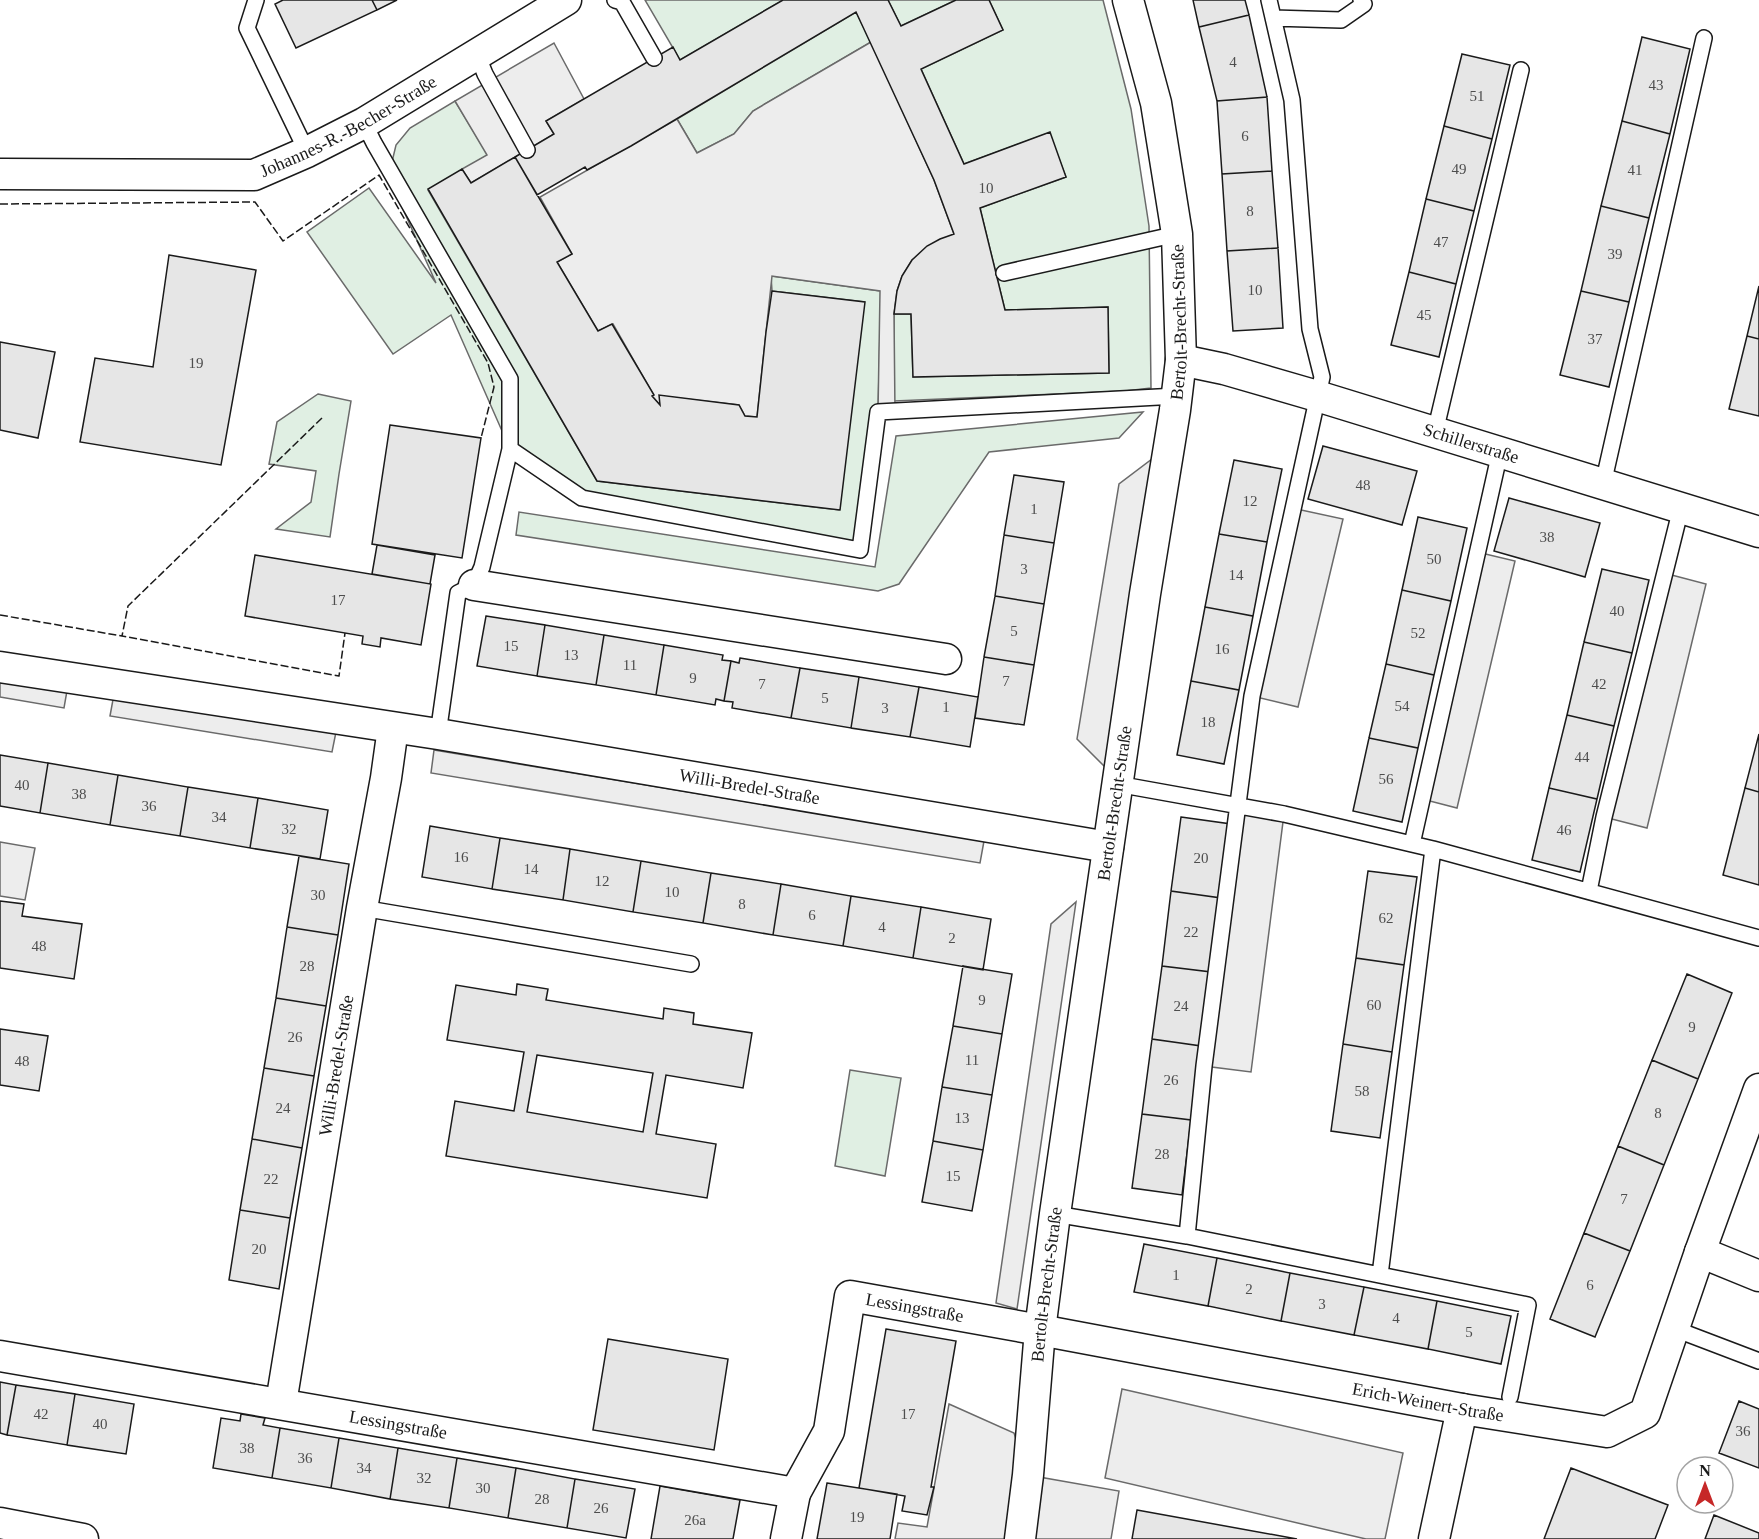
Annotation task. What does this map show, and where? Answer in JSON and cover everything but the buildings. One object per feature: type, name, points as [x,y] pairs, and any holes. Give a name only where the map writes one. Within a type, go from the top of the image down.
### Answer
[{"type":"street","name":"Johannes-R.-Becher-Straße","points":[[0,174],[254,175],[307,152],[364,123],[566,0]]},
{"type":"street","name":"Bertolt-Brecht-Straße","points":[[1020,1539],[1028,1475],[1040,1330],[1055,1214],[1144,594],[1181,360],[1177,234],[1156,103],[1128,0]]},
{"type":"street","name":"Schillerstraße","points":[[1181,360],[1224,369],[1317,396],[1759,532]]},
{"type":"street","points":[[474,585],[946,659]]},
{"type":"street","name":"Willi-Bredel-Straße","points":[[0,667],[438,734],[1107,847]]},
{"type":"street","name":"Willi-Bredel-Straße","points":[[281,1403],[393,728]]},
{"type":"street","name":"Erich-Weinert-Straße","points":[[1040,1330],[1462,1409],[1607,1432],[1645,1413],[1759,1089]]},
{"type":"street","points":[[1700,1252],[1759,1276]]},
{"type":"street","name":"Lessingstraße","points":[[786,1539],[795,1493],[829,1431],[850,1296],[1040,1330]]},
{"type":"street","name":"Lessingstraße","points":[[0,1356],[795,1493]]},
{"type":"street","points":[[1434,1539],[1462,1409]]},
{"type":"street","points":[[0,1523],[83,1539]]},
{"type":"lane","points":[[256,0],[247,28],[307,152]]},
{"type":"lane","points":[[615,0],[621,2],[654,58]]},
{"type":"lane","points":[[1187,1236],[1204,1066],[1252,696],[1322,377],[1310,329],[1292,100],[1269,0]]},
{"type":"lane","points":[[1273,18],[1341,20],[1364,4],[1361,0]]},
{"type":"lane","points":[[1603,484],[1704,38]]},
{"type":"lane","points":[[477,54],[485,74],[526,150]]},
{"type":"lane","points":[[1435,432],[1521,70]]},
{"type":"lane","points":[[364,123],[510,379],[510,449],[482,567],[474,585],[458,593],[438,734]]},
{"type":"lane","points":[[1004,273],[1177,234]]},
{"type":"lane","points":[[510,449],[582,498],[860,550],[878,412],[1177,396]]},
{"type":"lane","points":[[1412,844],[1500,452]]},
{"type":"lane","points":[[1589,891],[1604,818],[1681,508]]},
{"type":"lane","points":[[1117,784],[1284,814],[1433,849],[1759,938]]},
{"type":"lane","points":[[1380,1275],[1433,849]]},
{"type":"lane","points":[[362,908],[691,964]]},
{"type":"lane","points":[[1055,1214],[1187,1236],[1528,1305],[1510,1396]]},
{"type":"lane","points":[[1675,1329],[1759,1361]]},
{"type":"green space","points":[[645,0],[783,0],[680,60]]},
{"type":"green space","points":[[888,0],[956,0],[901,26]]},
{"type":"green space","points":[[989,0],[1103,0],[1131,109],[1149,226],[1151,388],[894,401],[894,314],[911,314],[913,377],[1109,373],[1108,307],[1005,310],[980,208],[1066,177],[1049,133],[964,164],[921,69],[1003,30]]},
{"type":"green space","points":[[856,12],[871,42],[753,111],[734,134],[697,153],[677,119]]},
{"type":"green space","points":[[455,101],[488,155],[428,190],[597,481],[839,510],[864,302],[772,291],[771,276],[881,291],[878,412],[860,550],[582,498],[510,449],[451,315],[393,354],[307,232],[369,188],[436,283],[394,189],[391,166],[396,145],[410,128]]},
{"type":"green space","points":[[318,394],[351,401],[330,537],[276,529],[311,502],[316,471],[269,464],[277,422]]},
{"type":"green space","points":[[1143,412],[1119,438],[989,452],[899,584],[878,591],[516,535],[519,512],[875,567],[896,436]]},
{"type":"green space","points":[[850,1070],[901,1078],[885,1176],[835,1166]]},
{"type":"shaded area","points":[[871,42],[934,180],[954,234],[912,260],[902,276],[897,291],[894,314],[895,412],[878,412],[880,291],[772,276],[757,417],[745,416],[739,405],[660,396],[660,405],[652,396],[653,394],[613,324],[598,331],[557,262],[572,254],[540,197],[677,119],[697,153],[734,134],[753,111]]},
{"type":"shaded area","points":[[554,43],[584,99],[546,121],[554,134],[471,183],[462,169],[487,155],[455,101]]},
{"type":"shaded area","points":[[1156,456],[1106,768],[1077,739],[1119,484]]},
{"type":"shaded area","points":[[1292,508],[1343,519],[1298,707],[1252,696]]},
{"type":"shaded area","points":[[1477,552],[1515,561],[1457,808],[1422,799]]},
{"type":"shaded area","points":[[1664,573],[1706,584],[1647,828],[1604,817]]},
{"type":"shaded area","points":[[0,674],[68,685],[64,708],[0,697]]},
{"type":"shaded area","points":[[114,694],[336,732],[332,752],[110,716]]},
{"type":"shaded area","points":[[434,750],[984,841],[980,863],[431,773]]},
{"type":"shaded area","points":[[1238,805],[1284,814],[1251,1072],[1204,1066]]},
{"type":"shaded area","points":[[0,842],[35,848],[25,900],[0,896]]},
{"type":"shaded area","points":[[1076,902],[1017,1309],[996,1303],[1051,924]]},
{"type":"shaded area","points":[[1122,1389],[1403,1453],[1385,1539],[1366,1539],[1105,1478]]},
{"type":"shaded area","points":[[949,1404],[1014,1433],[1028,1475],[1119,1491],[1111,1539],[895,1539],[898,1523],[927,1527]]},
{"type":"fence","points":[[0,204],[255,202],[283,241],[379,175],[488,363],[494,387],[481,438]]},
{"type":"fence","points":[[322,418],[128,606],[122,636],[339,676],[345,633]]},
{"type":"fence","points":[[0,615],[122,636]]}]
